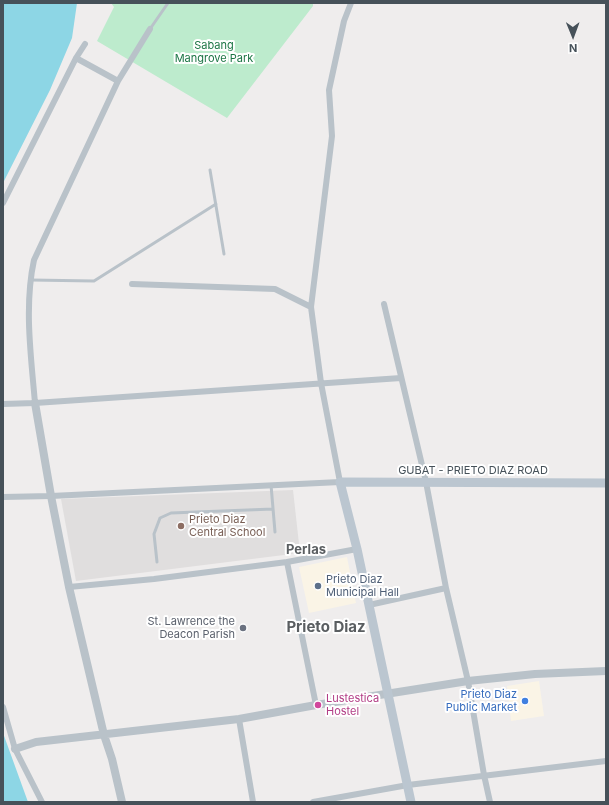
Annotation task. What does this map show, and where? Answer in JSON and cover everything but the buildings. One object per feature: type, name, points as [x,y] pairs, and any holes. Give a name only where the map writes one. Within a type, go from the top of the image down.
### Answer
[{"type":"main road","name":"GUBAT - PRIETO DIAZ ROAD","points":[[340,482],[606,484]]},
{"type":"main road","points":[[340,482],[369,605],[411,802]]},
{"type":"street","points":[[3,497],[340,482],[321,383],[311,307],[332,136],[329,90],[344,21],[350,3]]},
{"type":"street","points":[[122,802],[112,759],[104,735],[69,587],[51,496],[35,402],[30,343],[30,280],[34,260],[118,81],[150,29]]},
{"type":"street","points":[[3,203],[76,58],[85,44]]},
{"type":"street","points":[[76,58],[118,81]]},
{"type":"street","points":[[132,284],[276,289],[311,307]]},
{"type":"street","points":[[384,304],[426,482],[446,588],[468,681],[490,802]]},
{"type":"street","points":[[3,404],[401,378]]},
{"type":"street","points":[[69,587],[154,579],[287,562],[356,549]]},
{"type":"street","points":[[287,562],[316,705]]},
{"type":"street","points":[[369,605],[446,588]]},
{"type":"street","points":[[15,749],[36,742],[239,719],[316,705],[468,681],[535,674],[606,671]]},
{"type":"street","points":[[3,707],[15,749],[42,802]]},
{"type":"street","points":[[239,719],[253,802]]},
{"type":"street","points":[[314,802],[408,785],[606,761]]},
{"type":"lane","points":[[150,29],[168,3]]},
{"type":"lane","points":[[210,170],[224,254]]},
{"type":"lane","points":[[30,280],[94,281],[216,204]]},
{"type":"lane","points":[[271,485],[275,532]]},
{"type":"lane","points":[[157,562],[154,534],[160,518],[171,513],[273,509]]},
{"type":"shaded area","name":"Prieto Diaz Central School","points":[[293,490],[300,553],[76,581],[61,499]]},
{"type":"shaded area","points":[[347,557],[356,603],[309,613],[299,567]]},
{"type":"shaded area","name":"Prieto Diaz Public Market","points":[[539,681],[544,716],[511,721],[507,686]]},
{"type":"green space","name":"Sabang Mangrove Park","points":[[111,3],[313,3],[313,6],[227,118],[97,41],[114,7]]},
{"type":"water","points":[[3,3],[77,3],[72,38],[50,90],[3,183]]},
{"type":"water","points":[[3,733],[28,802],[3,802]]},
{"type":"place","name":"Prieto Diaz Central School","points":[[181,526]]},
{"type":"place","name":"Prieto Diaz Municipal Hall","points":[[318,586]]},
{"type":"place","name":"St. Lawrence the Deacon Parish","points":[[243,628]]},
{"type":"place","name":"Prieto Diaz Public Market","points":[[525,701]]},
{"type":"place","name":"Lustestica Hostel","points":[[318,705]]},
{"type":"district","name":"Perlas","points":[[306,550]]},
{"type":"district","name":"Prieto Diaz","points":[[326,627]]}]
